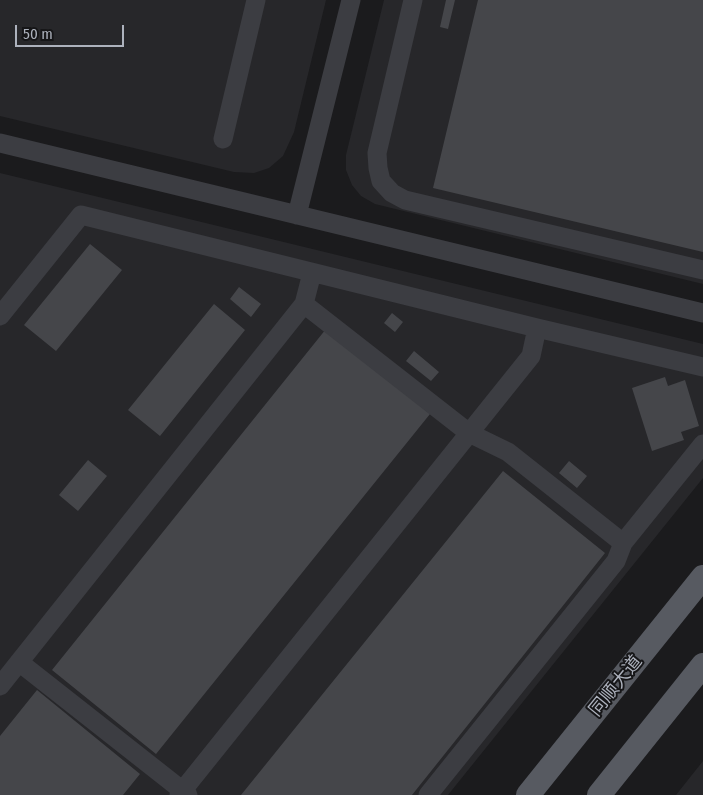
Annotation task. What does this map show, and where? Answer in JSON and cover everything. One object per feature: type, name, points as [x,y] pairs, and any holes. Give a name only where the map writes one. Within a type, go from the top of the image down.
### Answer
[{"type":"main road","name":"同顺大道","points":[[528,795],[703,577]]},
{"type":"main road","points":[[599,795],[703,665]]},
{"type":"street","points":[[223,139],[256,0]]},
{"type":"street","points":[[298,215],[351,0]]},
{"type":"street","points":[[413,0],[377,153],[378,168],[382,181],[392,192],[405,200],[703,270]]},
{"type":"street","points":[[0,143],[703,312]]},
{"type":"street","points":[[0,316],[81,216],[703,367]]},
{"type":"street","points":[[0,686],[304,304],[312,273]]},
{"type":"street","points":[[304,304],[469,433],[508,452],[623,543]]},
{"type":"street","points":[[19,662],[183,793],[531,356],[537,328]]},
{"type":"street","points":[[428,795],[616,561],[623,543],[703,444]]},
{"type":"shaded area","points":[[0,0],[326,0],[294,132],[283,156],[269,168],[254,173],[234,172],[0,116]]},
{"type":"shaded area","points":[[384,0],[703,0],[703,284],[375,204],[361,196],[352,185],[346,170],[346,155]]},
{"type":"shaded area","points":[[0,173],[703,344],[703,478],[448,795],[0,795]]},
{"type":"shaded area","points":[[703,761],[703,795],[676,795]]},
{"type":"building","points":[[446,0],[455,0],[448,29],[440,27]]},
{"type":"building","points":[[478,0],[703,0],[703,252],[433,188]]},
{"type":"building","points":[[90,244],[122,270],[56,351],[24,325]]},
{"type":"building","points":[[239,287],[261,304],[251,317],[230,299]]},
{"type":"building","points":[[214,304],[245,330],[160,436],[128,410]]},
{"type":"building","points":[[392,313],[403,322],[395,332],[384,323]]},
{"type":"building","points":[[326,329],[430,414],[156,754],[52,670]]},
{"type":"building","points":[[414,351],[439,372],[431,381],[406,361]]},
{"type":"building","points":[[665,377],[668,386],[685,380],[699,426],[681,432],[684,440],[652,451],[632,388]]},
{"type":"building","points":[[88,460],[107,476],[78,511],[59,495]]},
{"type":"building","points":[[569,461],[587,476],[577,488],[559,473]]},
{"type":"building","points":[[503,471],[605,553],[412,795],[241,795]]},
{"type":"building","points":[[37,690],[140,774],[123,795],[0,795],[0,736]]}]
